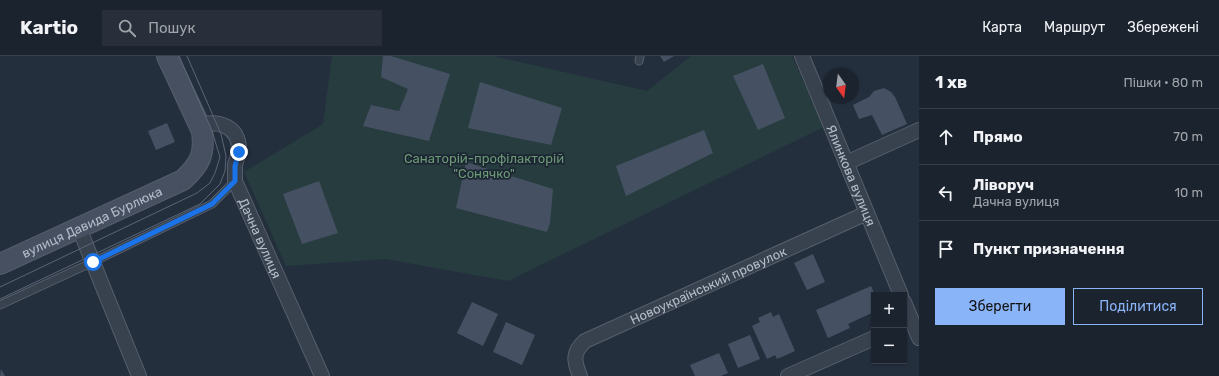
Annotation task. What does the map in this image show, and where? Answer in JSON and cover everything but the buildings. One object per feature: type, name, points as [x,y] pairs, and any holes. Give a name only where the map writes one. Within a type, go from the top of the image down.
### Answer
[{"type":"main road","points":[[167,56],[199,125]]},
{"type":"main road","name":"вулиця Давида Бурлюка","points":[[0,264],[183,180],[194,170],[202,158],[204,144],[202,131],[199,125]]},
{"type":"street","name":"Ялинкова вулиця","points":[[802,56],[900,292]]},
{"type":"street","name":"Дачна вулиця","points":[[199,125],[208,122],[216,122],[226,127],[235,136],[238,143],[239,152],[235,166],[235,181],[322,376]]},
{"type":"street","points":[[846,163],[919,130]]},
{"type":"street","name":"Новоукраїнський провулок","points":[[580,376],[575,363],[575,357],[577,351],[585,341],[867,213]]},
{"type":"street","points":[[79,228],[139,376]]},
{"type":"street","points":[[907,309],[919,338]]},
{"type":"street","points":[[788,376],[871,339]]},
{"type":"lane","points":[[0,305],[212,204],[235,181]]},
{"type":"green space","name":"Санаторій-профілакторій \"Сонячко\"","points":[[332,56],[494,56],[647,91],[691,56],[792,56],[824,127],[508,281],[385,259],[286,266],[244,172],[323,124]]},
{"type":"tram line","points":[[0,287],[197,193],[210,183],[220,157],[212,131],[179,56]]},
{"type":"tram line","points":[[0,299],[200,204],[220,184],[225,171],[226,156],[221,134],[187,56]]},
{"type":"route","points":[[93,262],[212,204],[235,181],[235,166],[239,152]]}]
